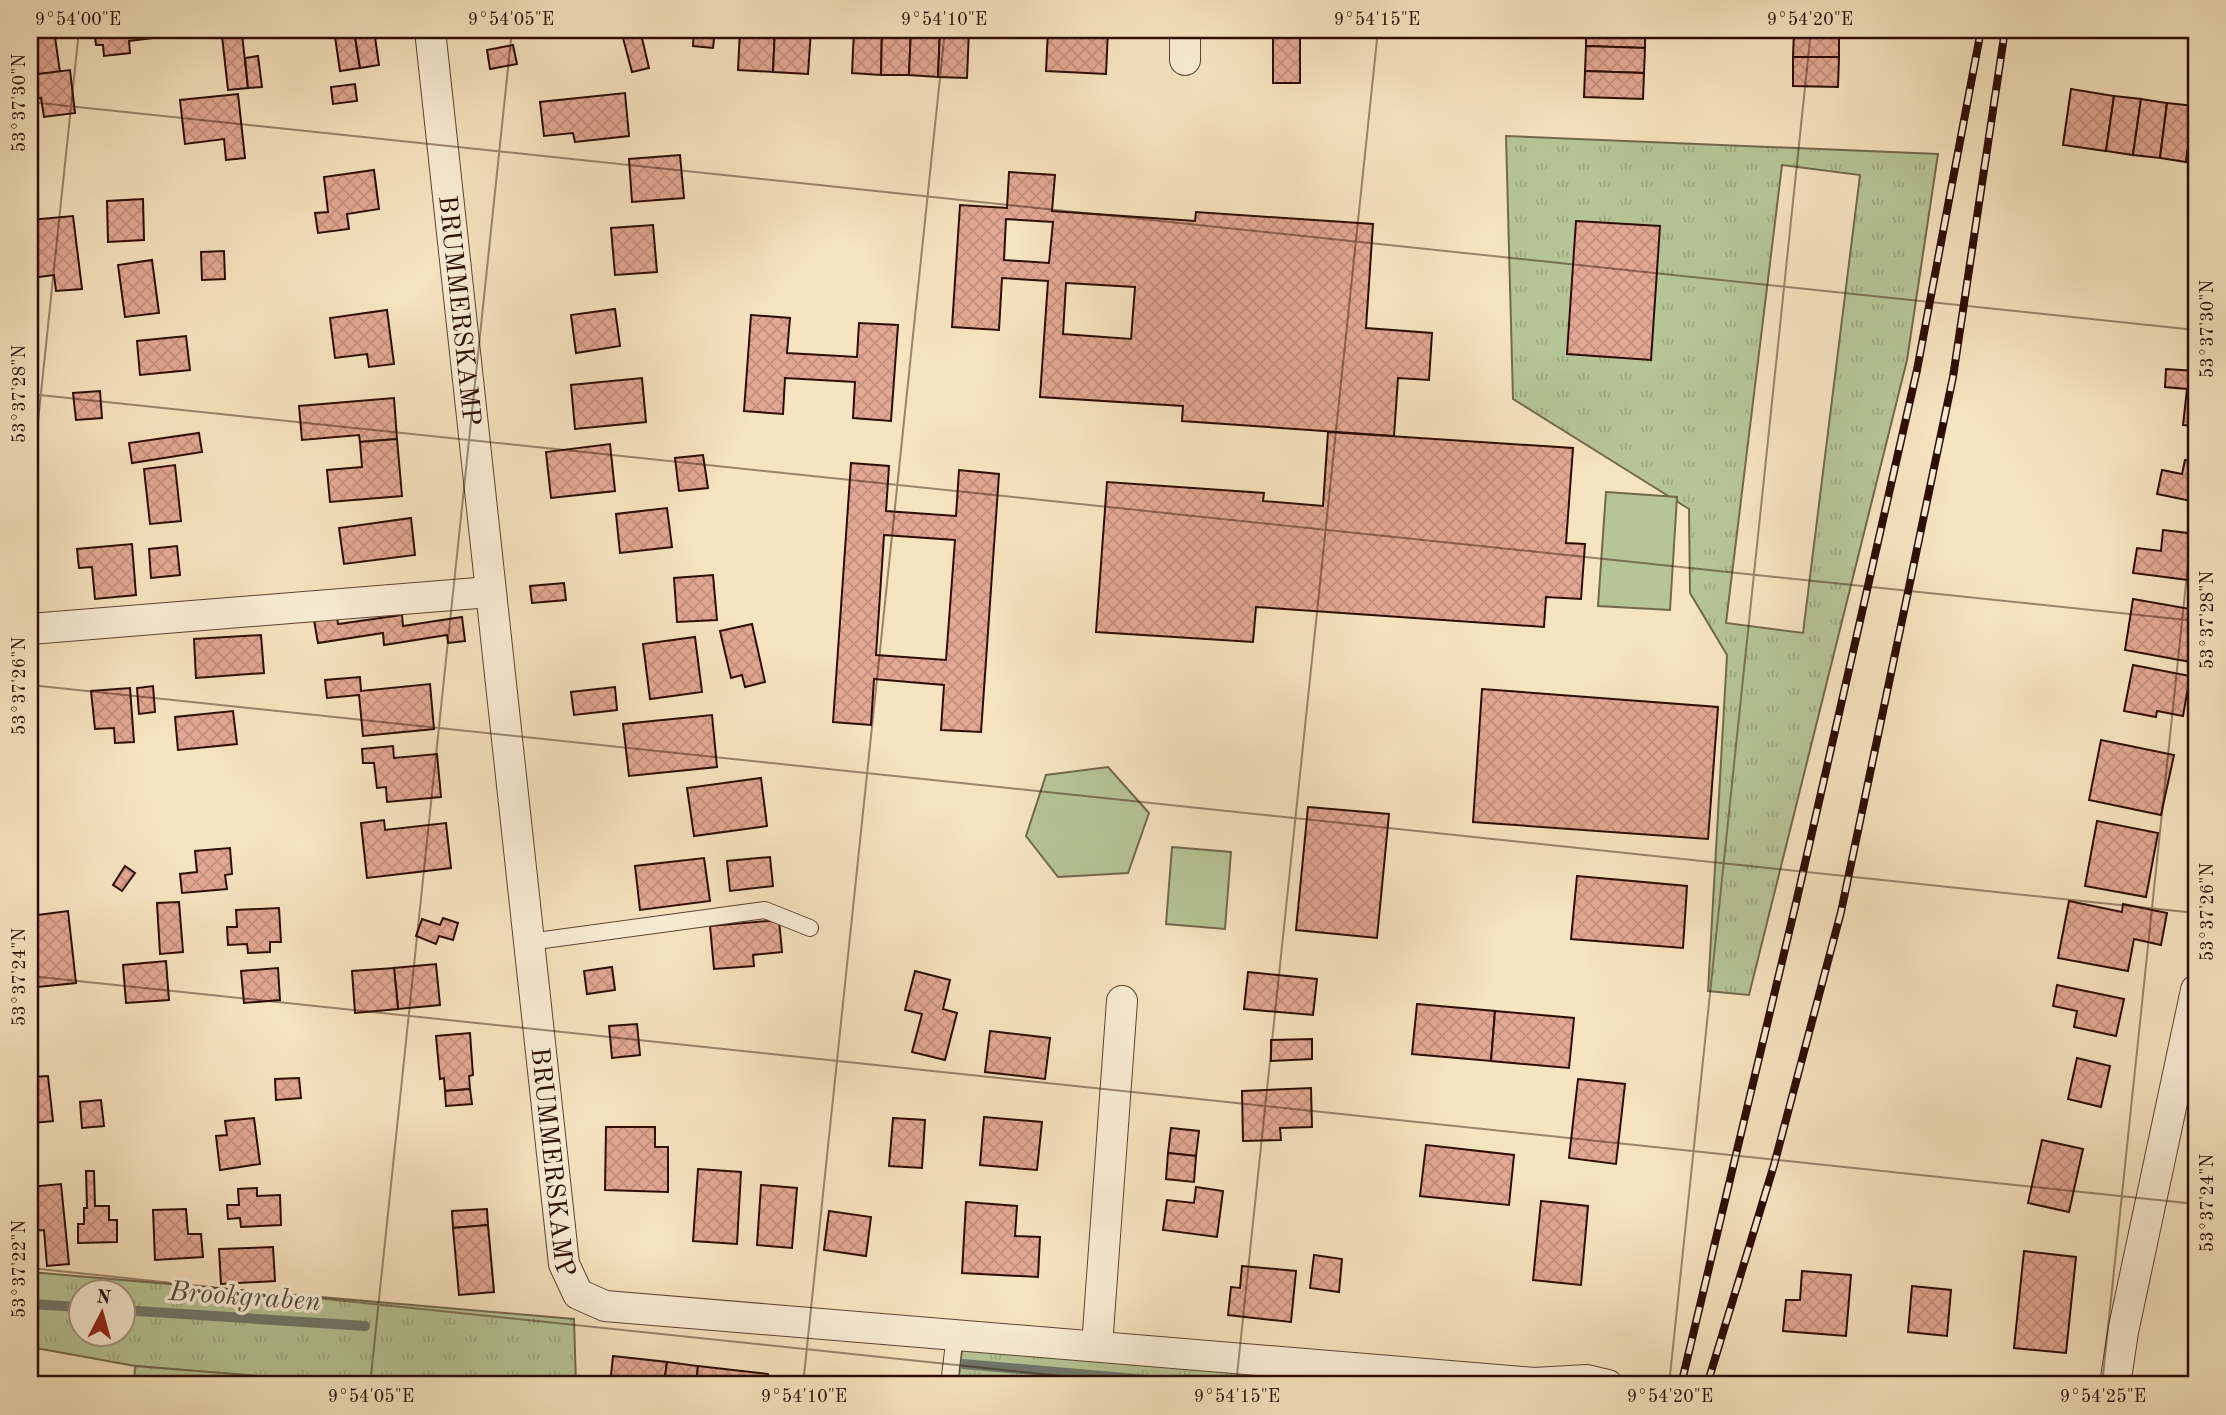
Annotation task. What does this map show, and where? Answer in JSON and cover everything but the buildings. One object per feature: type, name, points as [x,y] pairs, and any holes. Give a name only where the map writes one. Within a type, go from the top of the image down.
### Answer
[{"type":"street","name":"BRUMMERSKAMP","points":[[430,30],[565,1264],[578,1294],[605,1306],[1535,1384],[1587,1380],[1608,1385]]},
{"type":"street","points":[[1185,30],[1185,60]]},
{"type":"street","points":[[30,629],[490,592]]},
{"type":"street","points":[[2115,1385],[2123,1332],[2196,990]]},
{"type":"street","points":[[1097,1346],[1122,1001]]},
{"type":"lane","points":[[529,942],[765,909],[810,928]]},
{"type":"lane","points":[[950,1385],[955,1334]]},
{"type":"green space","points":[[1506,136],[1938,154],[1907,360],[1749,995],[1708,991],[1727,655],[1690,593],[1689,509],[1513,399]],"holes":[[[1782,165],[1860,175],[1803,633],[1726,623]]]},
{"type":"green space","points":[[1606,492],[1677,497],[1670,610],[1598,606]]},
{"type":"green space","points":[[1108,767],[1149,813],[1128,873],[1058,877],[1026,836],[1046,775]]},
{"type":"green space","points":[[1172,847],[1231,852],[1225,929],[1166,924]]},
{"type":"green space","points":[[30,1272],[99,1278],[66,1278],[66,1348],[136,1348],[136,1281],[574,1319],[576,1385],[357,1385],[135,1366],[30,1347]]},
{"type":"green space","points":[[962,1349],[1407,1385],[958,1385]]},
{"type":"green space","points":[[135,1366],[356,1384],[357,1385],[134,1385]]},
{"type":"waterway","name":"Brookgraben","points":[[30,1304],[66,1306]]},
{"type":"waterway","name":"Brookgraben","points":[[136,1311],[365,1326]]},
{"type":"waterway","name":"Brookgraben","points":[[963,1364],[1206,1385]]},
{"type":"railway","points":[[1681,1385],[1796,903],[1917,370],[1981,30]]},
{"type":"railway","points":[[1707,1385],[1774,1165],[1841,912],[1953,377],[2005,30]]}]
